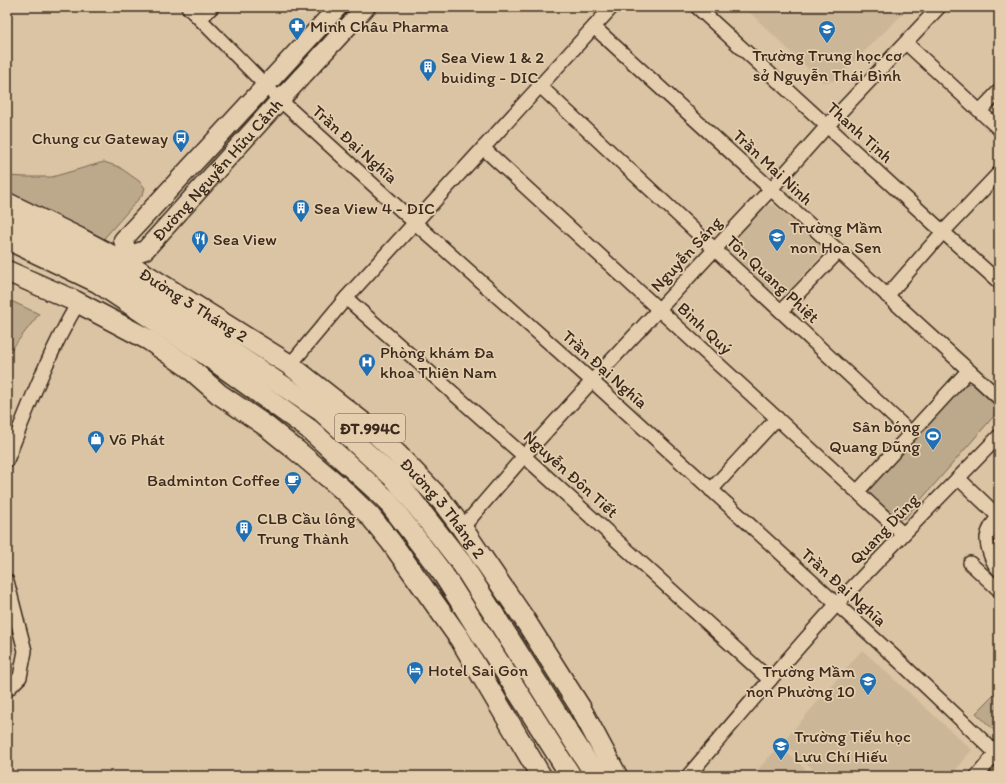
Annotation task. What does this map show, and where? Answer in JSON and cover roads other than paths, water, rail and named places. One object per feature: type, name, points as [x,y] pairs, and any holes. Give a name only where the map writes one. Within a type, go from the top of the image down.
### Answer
[{"type":"main road","name":"Đường Nguyễn Hữu Cảnh","points":[[115,268],[123,240],[338,7]]},
{"type":"main road","name":"Đường Nguyễn Hữu Cảnh","points":[[115,268],[145,250],[366,7]]},
{"type":"main road","name":"Đường 3 Tháng 2","points":[[7,203],[79,238],[115,268],[202,352],[309,429],[386,498],[443,574],[571,776]]},
{"type":"main road","name":"Đường 3 Tháng 2","points":[[7,222],[115,268],[321,412],[397,481],[462,564],[596,776]]},
{"type":"main road","name":"Đường 3 Tháng 2","points":[[7,239],[115,268],[136,268],[290,365],[376,434],[441,500],[462,528],[523,618],[576,701],[618,776]]},
{"type":"main road","points":[[78,303],[115,268]]},
{"type":"main road","points":[[7,271],[78,303],[149,340],[187,366],[219,394],[258,420],[341,488],[370,516],[391,542],[460,639],[541,776]]},
{"type":"main road","points":[[196,374],[202,352]]},
{"type":"main road","points":[[258,420],[274,404]]},
{"type":"main road","points":[[341,488],[355,470]]},
{"type":"street","name":"Trần Đại Nghĩa","points":[[188,7],[280,100],[837,604],[998,755]]},
{"type":"street","points":[[200,20],[212,7]]},
{"type":"street","points":[[290,365],[346,298],[414,222],[612,7]]},
{"type":"street","name":"Thanh Tịnh","points":[[697,7],[999,282]]},
{"type":"street","name":"Nguyễn Sáng","points":[[462,528],[524,456],[592,381],[939,7]]},
{"type":"street","name":"Trần Mai Ninh","points":[[594,27],[999,398]]},
{"type":"street","points":[[906,43],[999,129]]},
{"type":"street","name":"Tôn Quang Phiệt","points":[[540,86],[911,433]]},
{"type":"street","points":[[980,112],[999,91]]},
{"type":"street","name":"Bình Quý","points":[[483,148],[903,534]]},
{"type":"street","points":[[887,296],[943,232],[999,173]]},
{"type":"street","points":[[781,311],[839,252]]},
{"type":"street","name":"Nguyễn Đôn Tiết","points":[[346,298],[524,456],[770,680]]},
{"type":"street","points":[[7,460],[33,394],[65,325],[78,303]]},
{"type":"street","points":[[857,492],[968,370]]},
{"type":"street","points":[[711,490],[777,418]]},
{"type":"street","name":"Quang Dũng","points":[[688,776],[837,604],[999,436]]},
{"type":"street","points":[[958,478],[999,516],[992,525],[987,538],[989,553],[999,570]]},
{"type":"street","points":[[970,564],[999,590]]},
{"type":"street","points":[[7,581],[25,651],[20,677],[7,690]]},
{"type":"street","points":[[978,776],[998,755]]},
{"type":"place","name":"Minh Châu Pharma","points":[[297,41]]},
{"type":"place","name":"Trường Trung học cơ sở Nguyễn Thái Bình","points":[[827,44]]},
{"type":"place","name":"Sea View 1 & 2 buiding - DIC","points":[[428,82]]},
{"type":"place","name":"Chung cư Gateway","points":[[181,153]]},
{"type":"place","name":"Sea View 4 - DIC","points":[[301,223]]},
{"type":"place","name":"Trường Mầm non Hoa Sen","points":[[777,252]]},
{"type":"place","name":"Sea View","points":[[200,254]]},
{"type":"place","name":"Phòng khám Đa khoa Thiên Nam","points":[[367,377]]},
{"type":"place","name":"Sân bóng Quang Dũng","points":[[933,451]]},
{"type":"place","name":"Võ Phát","points":[[96,454]]},
{"type":"place","name":"Badminton Coffee","points":[[293,495]]},
{"type":"place","name":"CLB Cầu lông Trung Thành","points":[[244,543]]},
{"type":"place","name":"Hotel Sai Gon","points":[[415,685]]},
{"type":"place","name":"Trường Mầm non Phường 10","points":[[868,696]]},
{"type":"place","name":"Trường Tiểu học Lưu Chí Hiếu","points":[[781,761]]}]
